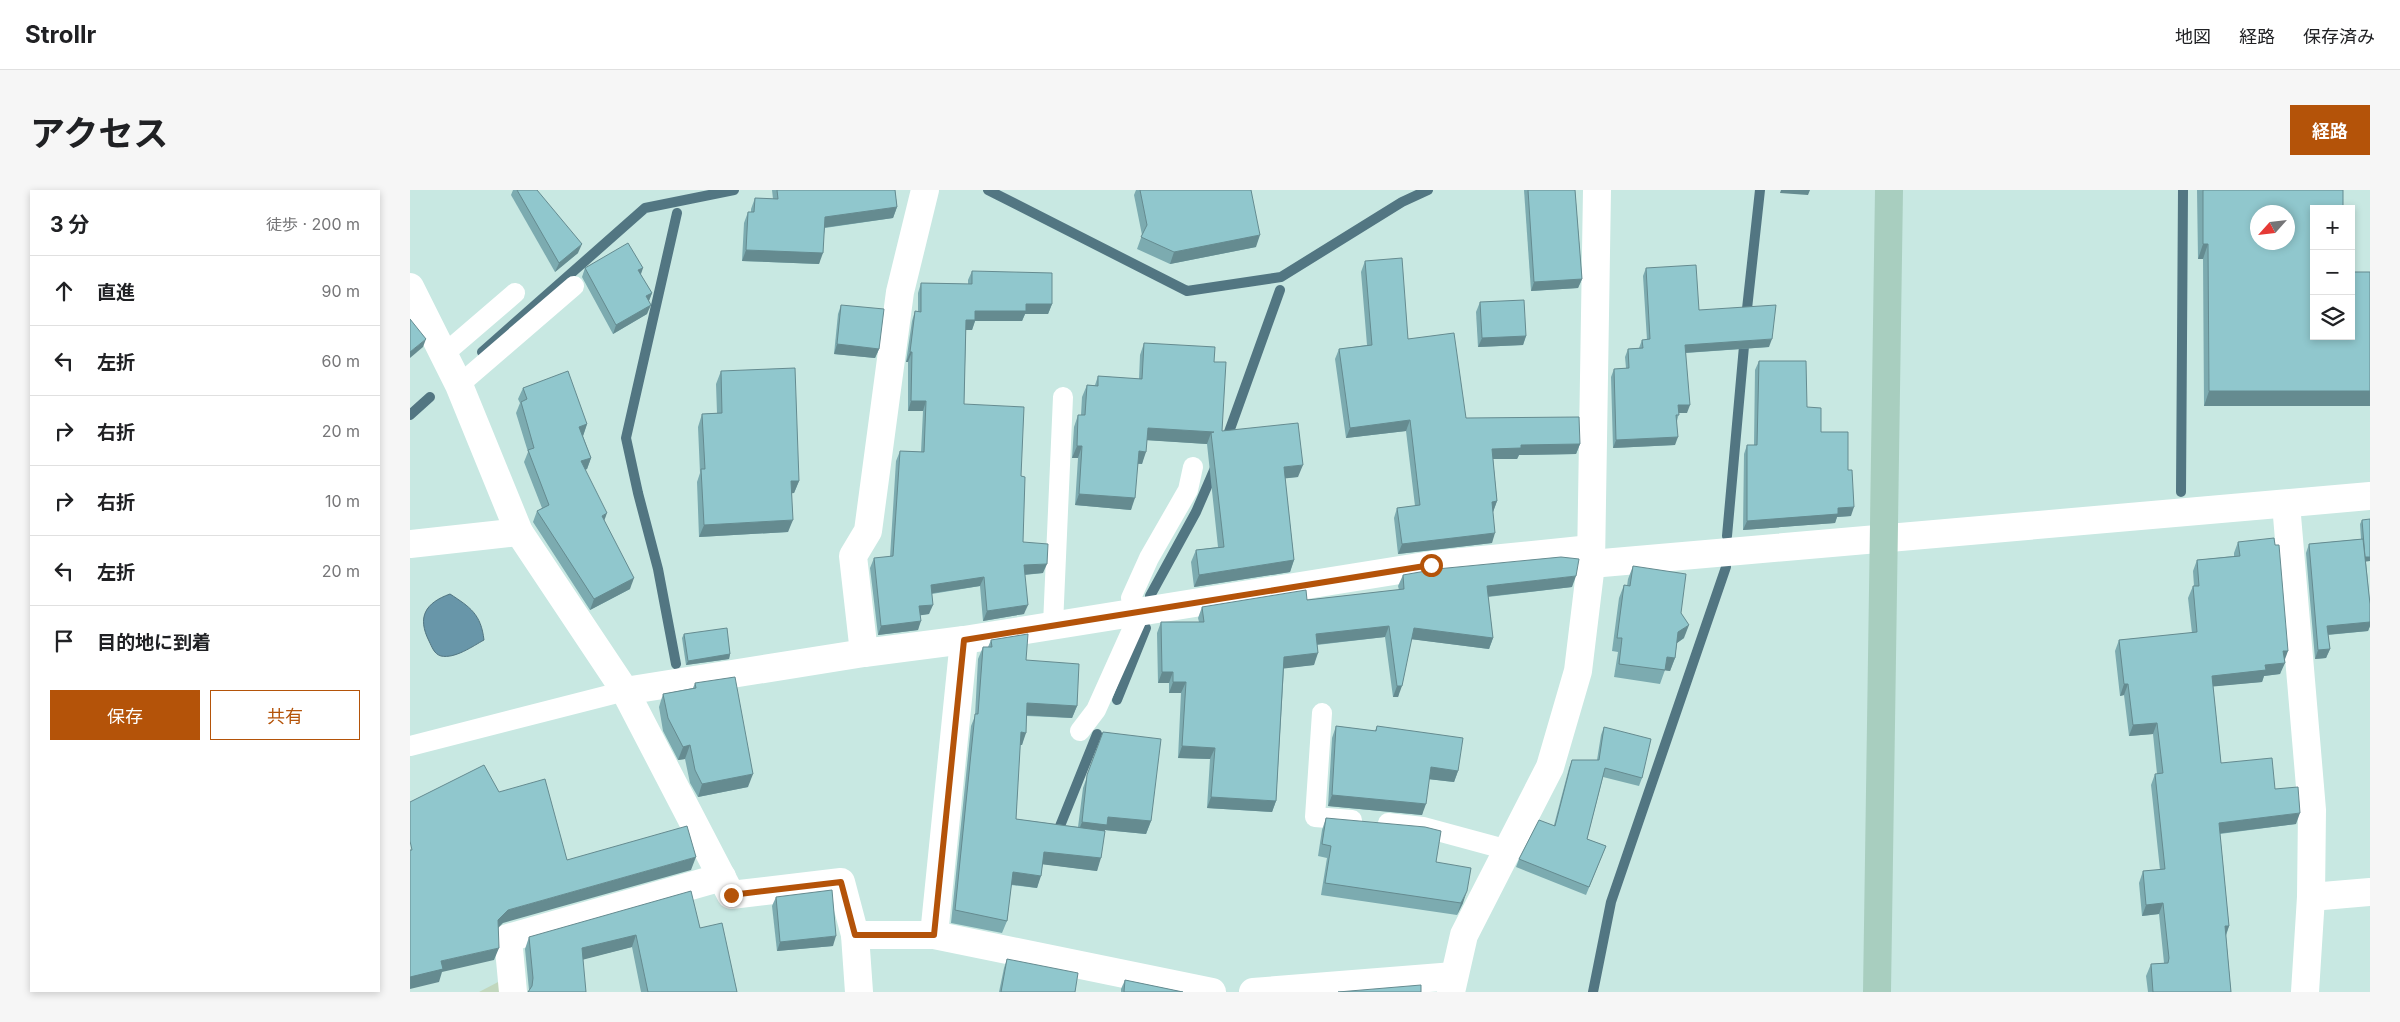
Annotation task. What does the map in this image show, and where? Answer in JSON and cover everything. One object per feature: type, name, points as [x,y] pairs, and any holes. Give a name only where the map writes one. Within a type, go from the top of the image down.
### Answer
[{"type":"street","points":[[864,653],[853,556],[868,531],[900,292],[925,190]]},
{"type":"street","points":[[1253,992],[1453,984],[1464,935],[1550,767],[1578,671],[1591,557],[1597,190]]},
{"type":"street","points":[[1877,992],[1889,190]]},
{"type":"street","points":[[410,287],[459,385],[519,532],[625,691],[731,895],[841,882],[855,935],[859,992]]},
{"type":"street","points":[[625,691],[864,653],[964,640],[1431,565],[1885,539],[2370,496]]},
{"type":"street","points":[[2286,504],[2312,810],[2311,897],[2305,992]]},
{"type":"street","points":[[410,544],[519,532]]},
{"type":"street","points":[[934,935],[964,640]]},
{"type":"street","points":[[513,992],[508,938],[722,878]]},
{"type":"street","points":[[2311,897],[2370,892]]},
{"type":"street","points":[[855,935],[934,935],[1212,992]]},
{"type":"lane","points":[[459,385],[574,286]]},
{"type":"lane","points":[[444,354],[516,293]]},
{"type":"lane","points":[[1053,625],[1063,397]]},
{"type":"lane","points":[[1080,731],[1096,710],[1140,612],[1132,598],[1149,558],[1188,490],[1193,467]]},
{"type":"lane","points":[[410,746],[625,691]]},
{"type":"lane","points":[[1322,713],[1315,817],[1423,826],[1508,850]]},
{"type":"green space","points":[[500,981],[501,992],[479,992]]},
{"type":"water","points":[[450,594],[469,607],[477,617],[484,640],[458,654],[441,656],[432,648],[425,632],[424,618],[429,606]]},
{"type":"building","points":[[517,190],[537,190],[582,244],[559,263]]},
{"type":"building","points":[[777,190],[895,190],[897,207],[825,217],[823,253],[746,250],[748,212],[754,212],[755,198],[778,199]]},
{"type":"building","points":[[1140,190],[1251,190],[1260,235],[1174,252],[1141,237],[1147,225]]},
{"type":"building","points":[[1528,190],[1575,190],[1582,279],[1534,282]]},
{"type":"building","points":[[2203,190],[2343,190],[2343,205],[2310,205],[2310,340],[2355,340],[2355,272],[2370,272],[2370,391],[2209,391],[2208,244],[2203,244]]},
{"type":"building","points":[[628,243],[643,268],[638,270],[652,293],[646,296],[651,305],[616,325],[585,268]]},
{"type":"building","points":[[1402,258],[1408,339],[1454,333],[1466,418],[1579,417],[1580,444],[1521,445],[1521,448],[1492,449],[1497,501],[1492,502],[1495,533],[1402,544],[1397,508],[1420,505],[1410,420],[1350,428],[1339,349],[1372,345],[1365,261]]},
{"type":"building","points":[[1696,265],[1699,310],[1776,305],[1772,339],[1685,345],[1690,405],[1678,405],[1679,415],[1676,415],[1678,437],[1616,440],[1614,369],[1629,368],[1628,349],[1643,348],[1642,340],[1650,339],[1646,268]]},
{"type":"building","points":[[972,271],[1052,273],[1052,304],[1026,304],[1026,311],[975,311],[975,320],[966,320],[964,404],[1024,407],[1021,476],[1025,477],[1023,542],[1048,544],[1047,564],[1024,565],[1028,605],[987,611],[984,577],[931,585],[933,605],[919,606],[921,621],[881,626],[874,558],[893,556],[900,451],[924,452],[926,401],[911,401],[912,352],[910,352],[915,311],[921,312],[921,283],[972,284]]},
{"type":"building","points":[[1524,300],[1526,336],[1482,338],[1480,302]]},
{"type":"building","points":[[841,305],[884,309],[879,349],[837,344]]},
{"type":"building","points":[[410,319],[426,339],[410,352]]},
{"type":"building","points":[[1144,343],[1215,347],[1214,362],[1226,362],[1222,431],[1298,423],[1303,465],[1284,467],[1294,560],[1199,575],[1196,550],[1224,547],[1211,433],[1214,432],[1148,428],[1146,452],[1139,451],[1135,498],[1079,494],[1082,446],[1077,446],[1078,415],[1085,415],[1087,385],[1098,386],[1098,376],[1142,379]]},
{"type":"building","points":[[1759,361],[1806,361],[1807,407],[1821,408],[1821,432],[1848,432],[1848,470],[1852,470],[1854,507],[1838,508],[1838,514],[1747,521],[1747,445],[1757,445]]},
{"type":"building","points":[[795,368],[799,481],[791,481],[793,520],[704,525],[701,469],[705,469],[702,414],[722,413],[721,371]]},
{"type":"building","points":[[568,371],[587,424],[579,427],[591,458],[581,461],[607,513],[602,516],[634,578],[594,599],[537,511],[549,505],[528,450],[534,448],[521,402],[527,399],[523,388]]},
{"type":"building","points":[[2370,519],[2370,557],[2365,557],[2362,520]]},
{"type":"building","points":[[2274,538],[2275,545],[2279,545],[2288,651],[2283,651],[2285,663],[2265,665],[2266,670],[2212,676],[2221,763],[2272,758],[2275,789],[2298,787],[2300,813],[2219,823],[2229,926],[2225,926],[2231,992],[2153,992],[2151,964],[2168,963],[2169,958],[2163,903],[2146,905],[2143,871],[2165,869],[2155,774],[2163,773],[2157,723],[2133,725],[2128,684],[2124,684],[2119,640],[2197,632],[2193,586],[2199,586],[2197,560],[2240,556],[2238,542]]},
{"type":"building","points":[[2363,539],[2370,604],[2370,622],[2327,626],[2330,649],[2318,650],[2309,544]]},
{"type":"building","points":[[1561,557],[1579,559],[1576,576],[1487,586],[1493,638],[1414,628],[1402,686],[1397,686],[1389,626],[1316,634],[1318,653],[1284,657],[1276,801],[1211,797],[1215,748],[1182,746],[1186,682],[1173,682],[1173,672],[1162,672],[1161,622],[1204,622],[1202,607],[1306,590],[1307,600],[1404,589],[1403,575],[1437,569]]},
{"type":"building","points":[[1633,566],[1686,574],[1681,613],[1689,625],[1678,632],[1675,658],[1667,657],[1665,670],[1619,664],[1622,638],[1617,638],[1624,585],[1630,586]]},
{"type":"building","points":[[727,628],[730,654],[688,661],[684,634]]},
{"type":"building","points":[[1028,634],[1026,660],[1079,664],[1077,706],[1027,703],[1026,733],[1021,732],[1016,819],[1105,831],[1101,858],[1044,852],[1041,876],[1013,872],[1007,921],[955,910],[975,714],[978,714],[983,647],[992,647],[991,640]]},
{"type":"building","points":[[735,677],[753,774],[702,784],[695,770],[690,745],[683,747],[668,718],[663,694],[696,688],[695,683]]},
{"type":"building","points":[[1336,726],[1376,731],[1377,726],[1463,738],[1458,771],[1431,767],[1426,804],[1332,795]]},
{"type":"building","points":[[1604,727],[1651,739],[1642,778],[1605,768],[1587,839],[1606,846],[1589,887],[1519,859],[1539,820],[1555,826],[1572,760],[1599,760]]},
{"type":"building","points":[[1103,732],[1161,739],[1151,821],[1108,817],[1107,825],[1082,822],[1087,775]]},
{"type":"building","points":[[484,765],[499,792],[545,779],[567,860],[687,826],[696,857],[508,910],[498,920],[499,948],[441,961],[443,969],[410,977],[410,850],[412,850],[410,841],[410,802]]},
{"type":"building","points":[[1326,818],[1425,827],[1441,831],[1436,862],[1471,868],[1467,891],[1461,903],[1325,883],[1331,846],[1322,844]]},
{"type":"building","points":[[832,890],[836,936],[780,942],[776,897]]},
{"type":"building","points":[[691,891],[700,928],[722,923],[737,992],[648,992],[636,935],[582,948],[586,992],[528,992],[532,986],[533,978],[529,937]]},
{"type":"building","points":[[1007,959],[1078,973],[1075,992],[1001,992]]},
{"type":"building","points":[[1125,980],[1183,992],[1124,992]]},
{"type":"building","points":[[1421,985],[1421,992],[1338,992]]},
{"type":"waterway","points":[[482,352],[645,208],[734,190]]},
{"type":"waterway","points":[[988,190],[1187,291],[1281,277],[1402,202],[1428,190]]},
{"type":"waterway","points":[[1746,318],[1760,190]]},
{"type":"waterway","points":[[2181,492],[2183,190]]},
{"type":"waterway","points":[[676,664],[658,569],[626,438],[677,213]]},
{"type":"waterway","points":[[1225,443],[1280,290]]},
{"type":"waterway","points":[[1727,536],[1745,335]]},
{"type":"waterway","points":[[410,415],[430,397]]},
{"type":"waterway","points":[[1150,596],[1196,512],[1215,468]]},
{"type":"waterway","points":[[1593,992],[1611,902],[1726,567]]},
{"type":"waterway","points":[[1117,700],[1146,628]]},
{"type":"waterway","points":[[1056,836],[1097,734]]},
{"type":"route","points":[[731,895],[841,882],[855,935],[934,935],[964,640],[1431,565]]}]
